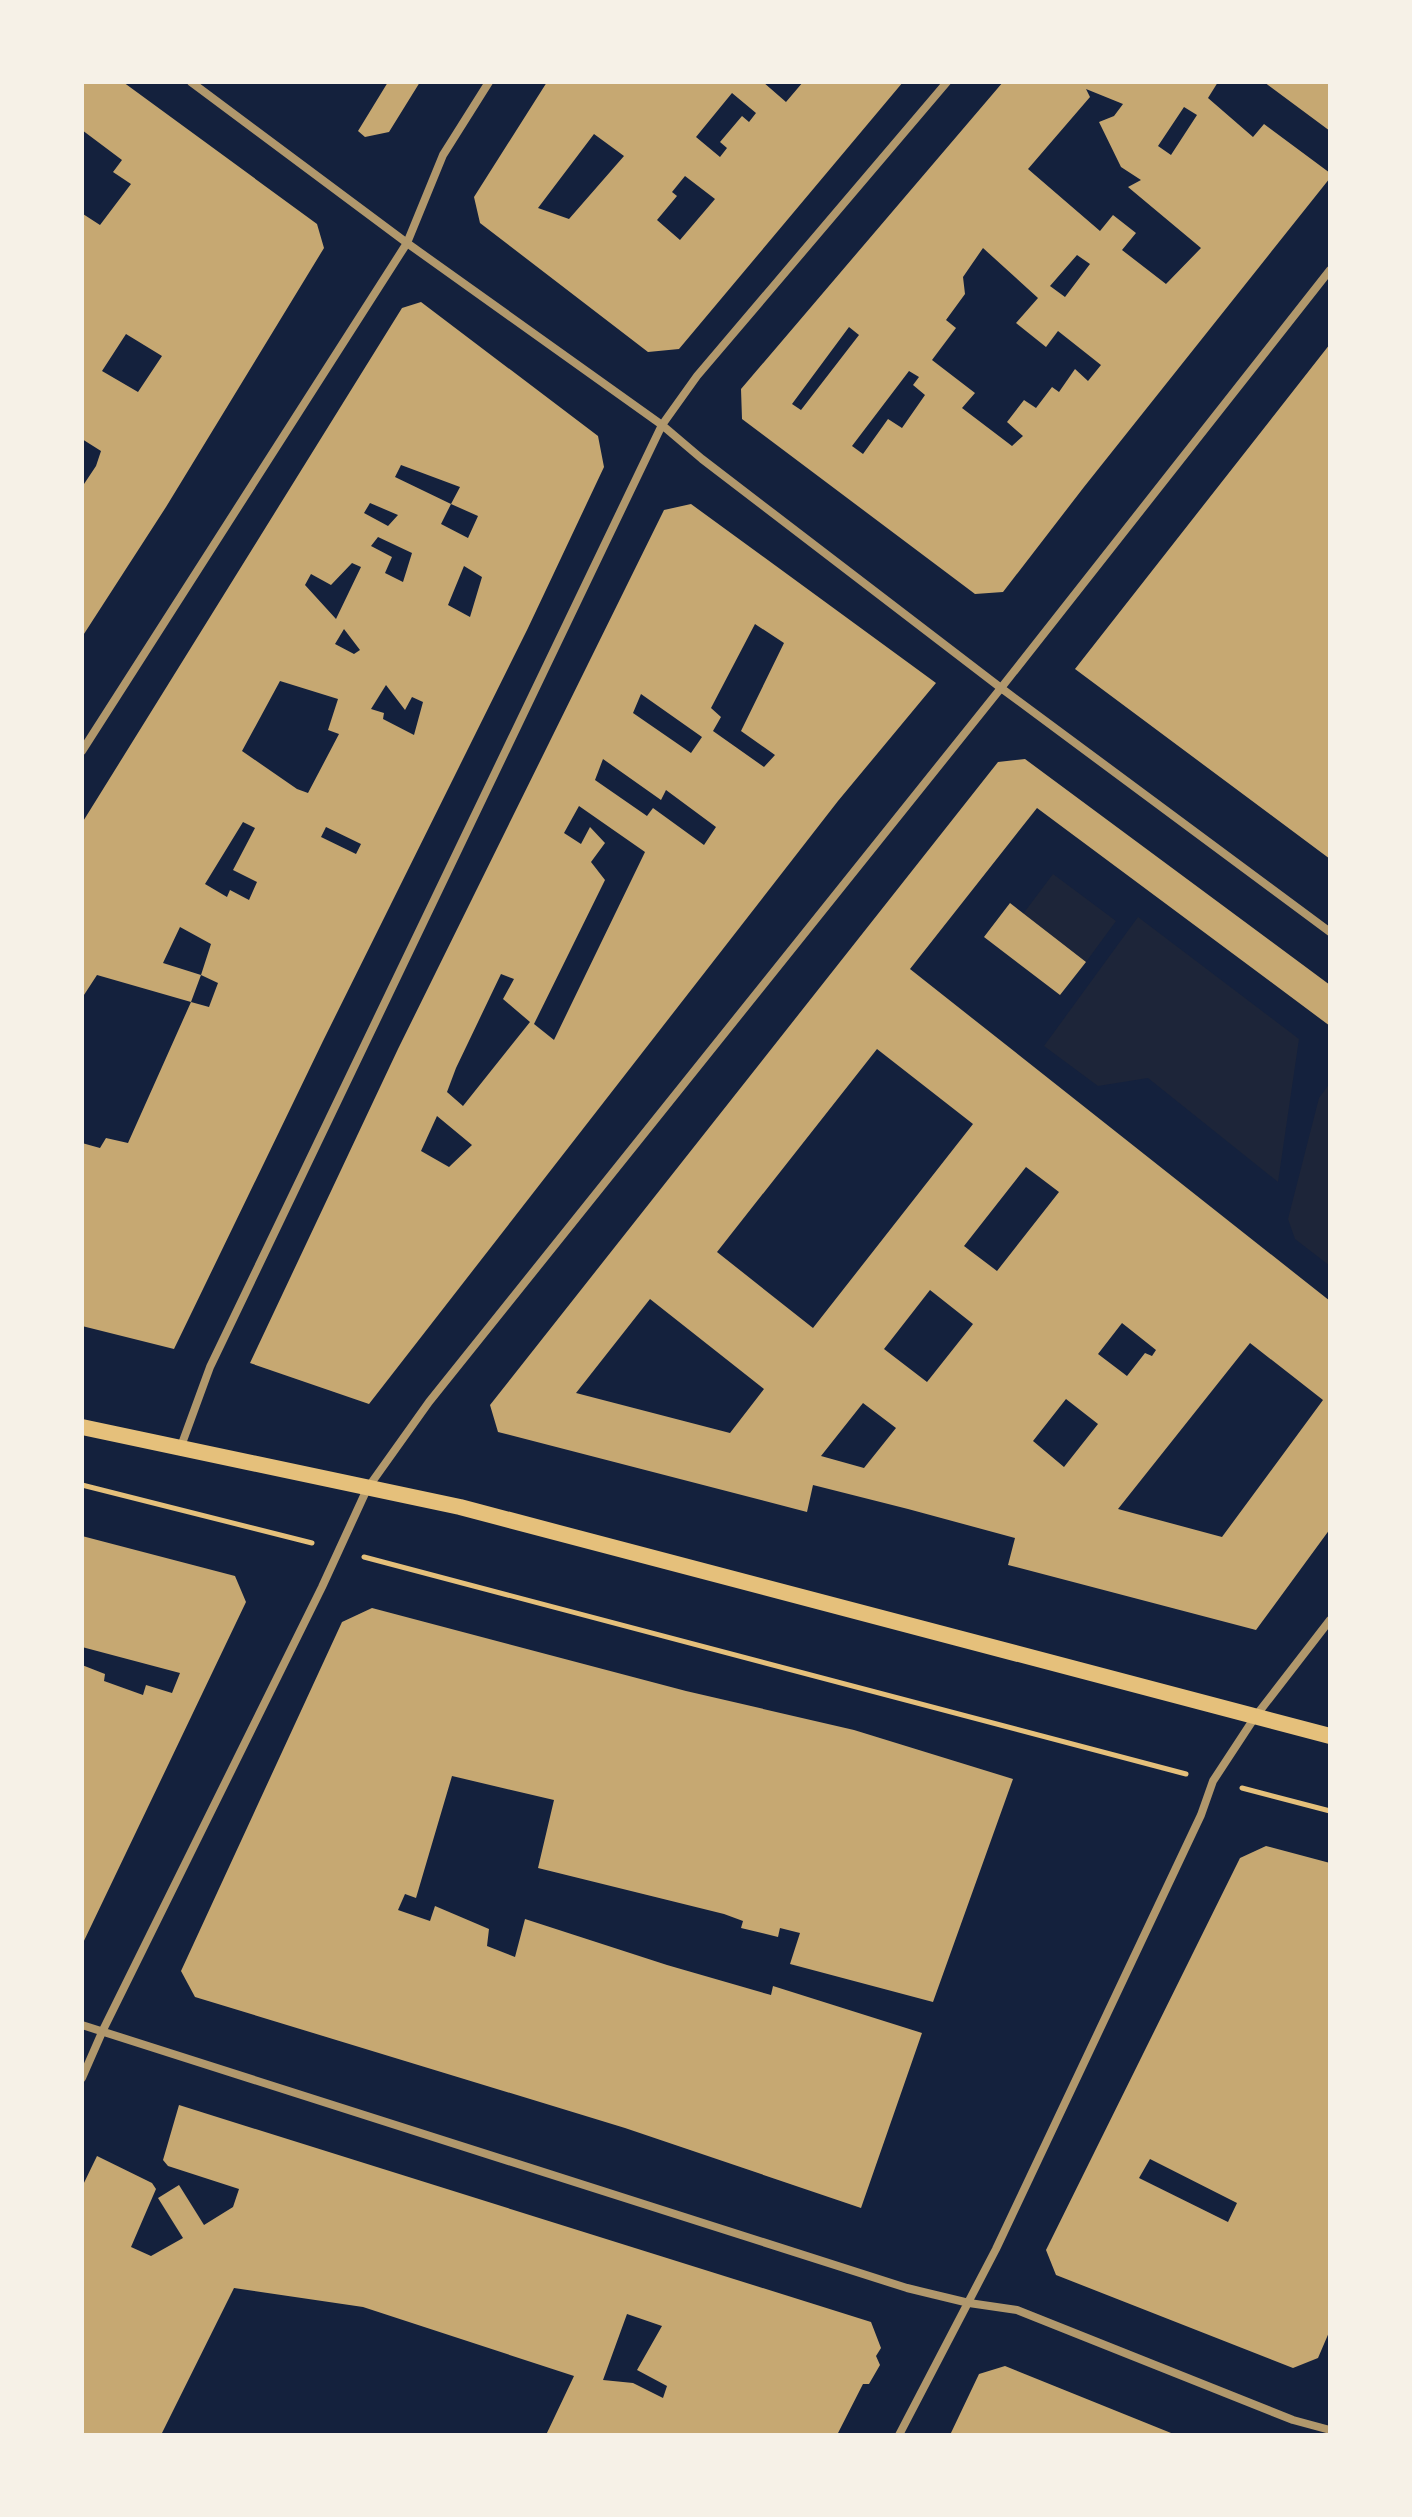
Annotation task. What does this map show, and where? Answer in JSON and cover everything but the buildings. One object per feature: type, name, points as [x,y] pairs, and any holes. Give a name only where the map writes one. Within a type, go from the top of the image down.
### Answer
[{"type":"main road","points":[[82,1427],[481,1513],[1330,1736]]},
{"type":"street","points":[[191,82],[407,243],[662,425],[1001,688],[1330,932]]},
{"type":"street","points":[[82,751],[407,243],[443,155],[489,82]]},
{"type":"street","points":[[180,1450],[210,1367],[662,425],[697,376],[947,82]]},
{"type":"street","points":[[82,2078],[367,1489],[429,1402],[1001,688],[1330,270]]},
{"type":"street","points":[[899,2435],[969,2303],[1201,1815],[1213,1781],[1255,1717],[1330,1620]]},
{"type":"street","points":[[82,2025],[907,2288],[969,2303],[1017,2310],[1293,2420],[1330,2430]]},
{"type":"path","points":[[82,1485],[1330,1811]]},
{"type":"shaded area","points":[[1053,874],[1116,921],[1086,962],[1023,914]]},
{"type":"shaded area","points":[[1138,917],[1299,1039],[1278,1182],[1148,1078],[1098,1086],[1044,1046]]},
{"type":"shaded area","points":[[1330,1083],[1330,1266],[1295,1239],[1288,1219],[1319,1098]]}]
